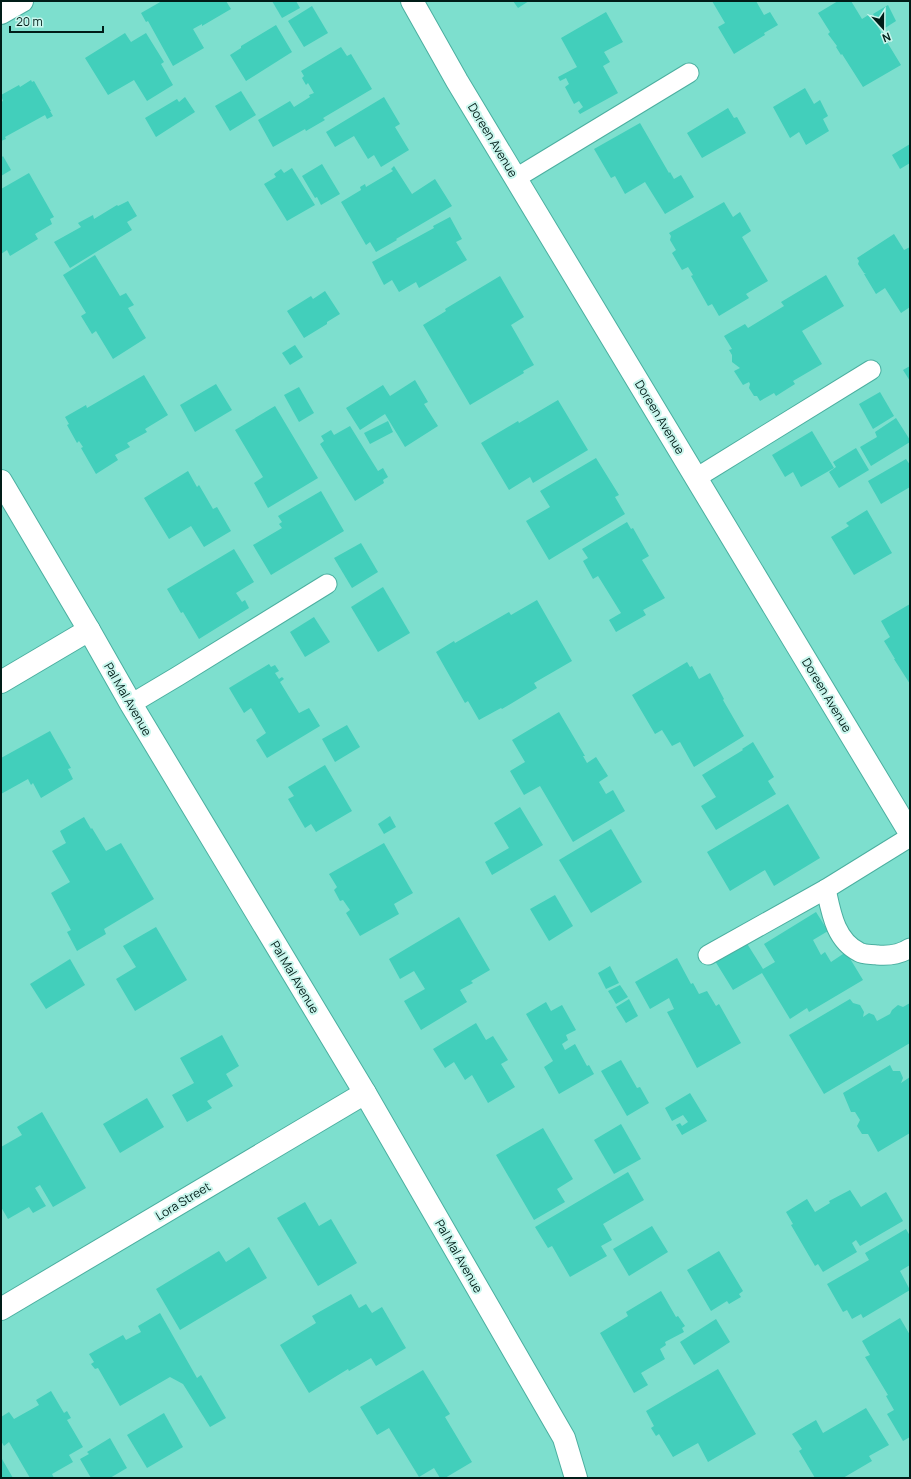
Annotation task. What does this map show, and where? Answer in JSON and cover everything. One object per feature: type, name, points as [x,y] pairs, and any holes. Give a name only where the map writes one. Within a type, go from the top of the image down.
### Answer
[{"type":"street","points":[[1,13],[22,1]]},
{"type":"street","name":"Doreen Avenue","points":[[412,1],[457,81],[910,833]]},
{"type":"street","name":"Pal Mal Avenue","points":[[1,481],[131,704],[365,1093],[564,1438],[576,1478]]},
{"type":"street","points":[[1,682],[89,630]]},
{"type":"street","name":"Lora Street","points":[[1,1309],[365,1093]]},
{"type":"lane","points":[[516,178],[689,73]]},
{"type":"lane","points":[[696,478],[871,370]]},
{"type":"lane","points":[[131,704],[327,584]]},
{"type":"lane","points":[[708,955],[826,889],[910,837]]},
{"type":"lane","points":[[826,889],[833,920],[844,940],[860,953],[883,955],[904,952],[910,948]]},
{"type":"building","points":[[162,1],[226,1],[231,9],[202,26],[202,24],[193,29],[204,48],[173,66],[148,21],[146,22],[141,13]]},
{"type":"building","points":[[272,1],[296,1],[300,8],[282,18]]},
{"type":"building","points":[[513,1],[529,1],[518,8]]},
{"type":"building","points":[[712,1],[756,1],[764,15],[770,12],[778,25],[734,54],[718,27],[725,23]]},
{"type":"building","points":[[838,1],[851,1],[862,19],[870,14],[901,65],[863,87],[828,34],[830,32],[818,13]]},
{"type":"building","points":[[888,5],[896,21],[882,30],[873,14]]},
{"type":"building","points":[[312,6],[328,33],[304,47],[288,21]]},
{"type":"building","points":[[606,12],[623,42],[604,52],[610,62],[603,66],[618,93],[580,114],[578,111],[583,107],[579,101],[574,104],[565,87],[569,84],[566,78],[560,81],[558,77],[577,67],[561,38]]},
{"type":"building","points":[[276,25],[292,52],[246,81],[230,55],[241,48],[241,46]]},
{"type":"building","points":[[125,33],[131,42],[146,33],[164,62],[161,64],[173,85],[147,101],[134,80],[108,95],[85,58]]},
{"type":"building","points":[[341,47],[347,56],[351,54],[372,89],[323,118],[325,120],[306,131],[305,129],[273,147],[258,120],[290,101],[294,107],[310,97],[309,95],[314,93],[308,83],[306,85],[302,78],[304,76],[301,71]]},
{"type":"building","points":[[31,80],[32,82],[34,81],[53,116],[47,119],[45,115],[5,137],[6,139],[1,141],[1,102],[3,101],[1,95],[19,85],[20,87]]},
{"type":"building","points":[[805,88],[814,104],[820,100],[828,116],[823,119],[829,131],[806,145],[799,132],[790,138],[773,107]]},
{"type":"building","points":[[241,91],[256,115],[230,131],[215,106]]},
{"type":"building","points":[[185,97],[195,112],[156,137],[145,118],[177,99],[179,102]]},
{"type":"building","points":[[384,97],[400,124],[395,127],[409,150],[381,167],[374,155],[368,159],[354,136],[335,147],[326,132]]},
{"type":"building","points":[[728,108],[734,118],[737,117],[746,133],[702,158],[687,133]]},
{"type":"building","points":[[640,123],[669,173],[670,172],[674,179],[681,175],[694,197],[665,214],[645,182],[625,194],[615,176],[611,178],[594,149]]},
{"type":"building","points":[[910,144],[910,163],[900,169],[892,155]]},
{"type":"building","points":[[3,156],[11,170],[1,176],[1,158]]},
{"type":"building","points":[[322,164],[340,194],[321,205],[302,176]]},
{"type":"building","points":[[394,166],[412,194],[435,179],[452,206],[376,252],[370,242],[366,245],[341,202],[361,190],[360,187],[365,184],[366,187],[393,171],[391,169]]},
{"type":"building","points":[[292,168],[315,205],[287,221],[264,184],[276,177],[274,174],[281,169],[284,173]]},
{"type":"building","points":[[29,173],[54,217],[50,219],[52,224],[35,234],[38,239],[10,256],[7,250],[1,254],[1,189]]},
{"type":"building","points":[[128,201],[137,216],[127,222],[132,230],[70,268],[54,242],[81,227],[78,223],[93,215],[94,219],[117,205],[118,206]]},
{"type":"building","points":[[724,202],[733,217],[740,212],[751,231],[742,237],[768,281],[746,294],[749,298],[719,316],[712,304],[708,306],[691,276],[693,275],[688,267],[682,270],[672,253],[676,250],[670,240],[671,236],[669,233]]},
{"type":"building","points":[[450,217],[462,239],[456,242],[467,260],[419,288],[416,282],[399,292],[392,280],[384,285],[372,262],[434,228],[433,226]]},
{"type":"building","points":[[894,234],[904,250],[910,247],[910,307],[901,313],[885,288],[876,294],[864,274],[866,273],[864,273],[858,264],[859,261],[857,258]]},
{"type":"building","points":[[95,255],[120,296],[126,293],[134,305],[128,308],[146,338],[113,359],[96,331],[92,334],[81,316],[86,313],[63,275]]},
{"type":"building","points":[[826,275],[844,306],[802,331],[822,364],[793,381],[795,384],[776,396],[774,393],[760,401],[757,396],[754,396],[749,388],[749,382],[743,385],[734,371],[740,368],[732,362],[732,355],[729,350],[732,349],[724,336],[745,324],[748,328],[784,306],[781,302]]},
{"type":"building","points":[[500,276],[524,317],[511,325],[534,365],[523,371],[524,373],[470,405],[423,325],[446,311],[445,309]]},
{"type":"building","points":[[325,291],[340,314],[304,338],[287,311],[311,296],[313,299]]},
{"type":"building","points":[[295,345],[303,357],[290,365],[282,353]]},
{"type":"building","points":[[910,366],[910,381],[903,370]]},
{"type":"building","points":[[144,375],[168,415],[145,429],[147,432],[127,443],[130,447],[115,455],[118,460],[96,474],[81,448],[83,447],[79,441],[77,443],[67,425],[69,424],[65,417],[86,405],[87,408]]},
{"type":"building","points":[[415,380],[428,402],[424,404],[438,426],[405,447],[385,414],[360,430],[346,408],[383,385],[390,396]]},
{"type":"building","points":[[216,384],[232,410],[195,432],[180,405]]},
{"type":"building","points":[[299,387],[314,413],[299,422],[284,395]]},
{"type":"building","points":[[880,392],[894,416],[873,429],[859,404]]},
{"type":"building","points":[[558,400],[588,450],[533,483],[530,477],[509,490],[481,443]]},
{"type":"building","points":[[275,406],[318,478],[268,508],[254,483],[263,477],[235,430]]},
{"type":"building","points":[[896,418],[910,442],[871,466],[860,447],[877,437],[875,432]]},
{"type":"building","points":[[388,421],[393,432],[370,444],[364,433]]},
{"type":"building","points":[[350,426],[378,471],[383,468],[388,477],[383,480],[384,483],[355,501],[320,444],[324,441],[321,436],[331,430],[334,435]]},
{"type":"building","points":[[812,431],[834,468],[801,487],[793,472],[785,477],[772,455]]},
{"type":"building","points":[[856,448],[869,470],[839,488],[829,472],[836,467],[833,462]]},
{"type":"building","points":[[596,458],[619,495],[615,497],[625,514],[549,560],[526,521],[550,507],[540,491]]},
{"type":"building","points":[[906,459],[910,465],[910,487],[881,504],[868,481]]},
{"type":"building","points":[[188,471],[197,487],[199,485],[213,509],[217,507],[231,531],[204,547],[191,526],[169,539],[144,498]]},
{"type":"building","points":[[321,491],[344,531],[271,575],[253,545],[282,528],[279,524],[282,522],[278,516]]},
{"type":"building","points":[[867,510],[892,553],[854,575],[831,537],[849,526],[846,523]]},
{"type":"building","points":[[627,522],[631,529],[633,528],[649,556],[642,560],[665,598],[643,610],[646,615],[616,632],[609,620],[621,613],[598,576],[593,579],[583,561],[588,558],[582,549]]},
{"type":"building","points":[[361,543],[378,572],[352,588],[334,558]]},
{"type":"building","points":[[234,549],[254,582],[236,593],[242,602],[245,600],[249,608],[199,639],[167,589]]},
{"type":"building","points":[[383,587],[410,633],[378,652],[351,607]]},
{"type":"building","points":[[537,600],[572,661],[534,683],[537,688],[502,709],[501,708],[479,720],[468,701],[465,703],[436,652],[454,641],[455,643],[509,612],[511,615]]},
{"type":"building","points":[[910,604],[910,684],[884,641],[890,637],[881,621]]},
{"type":"building","points":[[314,617],[330,642],[305,657],[290,632]]},
{"type":"building","points":[[687,662],[690,667],[692,666],[699,679],[710,673],[724,699],[723,700],[744,736],[694,767],[680,742],[672,746],[662,730],[655,734],[632,695]]},
{"type":"building","points":[[269,664],[271,667],[275,665],[279,671],[275,673],[279,679],[282,677],[284,679],[280,682],[299,713],[309,708],[320,726],[267,758],[256,740],[266,733],[251,708],[244,713],[229,688]]},
{"type":"building","points":[[559,712],[585,756],[583,756],[587,763],[596,757],[608,776],[599,782],[606,794],[613,790],[625,811],[573,842],[540,786],[524,795],[510,771],[525,762],[512,740]]},
{"type":"building","points":[[347,725],[360,747],[335,762],[322,739]]},
{"type":"building","points":[[50,731],[71,768],[68,769],[73,779],[41,798],[33,783],[31,785],[28,779],[1,794],[1,758]]},
{"type":"building","points":[[753,742],[774,777],[768,781],[776,794],[716,830],[701,806],[716,797],[702,775],[743,750],[742,749]]},
{"type":"building","points":[[325,765],[352,811],[316,832],[311,824],[305,828],[288,799],[294,796],[288,787]]},
{"type":"building","points":[[788,804],[820,858],[774,886],[765,870],[730,891],[707,852]]},
{"type":"building","points":[[520,807],[543,845],[492,875],[485,862],[509,848],[494,823]]},
{"type":"building","points":[[390,816],[396,827],[384,834],[378,824]]},
{"type":"building","points":[[84,817],[106,851],[121,843],[154,899],[104,929],[106,934],[77,951],[67,932],[71,930],[51,893],[70,882],[52,851],[66,843],[60,831]]},
{"type":"building","points":[[611,829],[642,882],[591,913],[559,860]]},
{"type":"building","points":[[384,843],[413,893],[394,904],[399,914],[360,936],[346,913],[350,910],[343,900],[340,901],[334,890],[337,887],[329,874]]},
{"type":"building","points":[[555,895],[573,926],[549,941],[530,909]]},
{"type":"building","points":[[816,912],[828,931],[813,940],[821,955],[825,952],[831,962],[846,952],[863,980],[809,1012],[807,1008],[790,1019],[762,973],[733,990],[715,961],[746,942],[763,969],[775,962],[764,944]]},
{"type":"building","points":[[459,917],[490,970],[471,981],[473,983],[460,990],[467,1002],[421,1030],[404,1001],[425,989],[414,971],[400,979],[389,959]]},
{"type":"building","points":[[156,927],[187,980],[135,1011],[116,979],[136,967],[123,946]]},
{"type":"building","points":[[677,958],[691,984],[693,983],[699,994],[707,991],[716,1006],[719,1004],[741,1043],[697,1068],[667,1012],[674,1009],[669,998],[650,1009],[635,982]]},
{"type":"building","points":[[70,959],[85,985],[46,1009],[30,984]]},
{"type":"building","points":[[610,966],[619,983],[606,989],[598,973]]},
{"type":"building","points":[[620,985],[628,997],[616,1004],[608,991]]},
{"type":"building","points":[[629,999],[638,1016],[626,1023],[616,1007]]},
{"type":"building","points":[[850,999],[853,1003],[860,1005],[864,1012],[863,1017],[869,1013],[874,1015],[877,1021],[890,1014],[898,1005],[903,1007],[910,1003],[910,1043],[824,1094],[789,1035]]},
{"type":"building","points":[[546,1002],[551,1011],[562,1005],[576,1030],[566,1035],[568,1040],[562,1044],[565,1050],[575,1044],[587,1066],[589,1065],[594,1074],[559,1094],[544,1067],[553,1061],[526,1014]]},
{"type":"building","points":[[476,1023],[486,1040],[493,1036],[508,1060],[501,1064],[515,1087],[488,1103],[472,1075],[465,1080],[454,1062],[445,1068],[433,1049]]},
{"type":"building","points":[[222,1035],[239,1066],[226,1074],[233,1086],[207,1101],[212,1108],[187,1122],[172,1095],[194,1083],[180,1058]]},
{"type":"building","points":[[621,1060],[637,1088],[640,1087],[649,1103],[627,1116],[601,1071]]},
{"type":"building","points":[[890,1065],[893,1071],[900,1071],[903,1078],[901,1083],[910,1077],[910,1133],[878,1152],[868,1134],[862,1134],[857,1126],[860,1120],[855,1112],[851,1112],[843,1093]]},
{"type":"building","points":[[690,1093],[707,1121],[682,1135],[676,1125],[680,1123],[682,1126],[688,1122],[683,1115],[672,1121],[665,1108]]},
{"type":"building","points":[[147,1098],[164,1127],[120,1153],[103,1124]]},
{"type":"building","points":[[42,1112],[86,1188],[53,1207],[40,1185],[35,1188],[46,1206],[33,1213],[29,1207],[8,1219],[1,1207],[1,1147],[22,1135],[17,1127]]},
{"type":"building","points":[[621,1124],[641,1159],[614,1174],[594,1140]]},
{"type":"building","points":[[543,1128],[573,1179],[557,1189],[565,1202],[534,1220],[496,1155]]},
{"type":"building","points":[[628,1172],[644,1200],[603,1224],[612,1240],[601,1246],[607,1256],[570,1277],[552,1246],[548,1248],[535,1227]]},
{"type":"building","points":[[850,1190],[861,1207],[886,1192],[903,1221],[860,1246],[856,1240],[852,1243],[857,1252],[823,1272],[818,1264],[815,1266],[791,1225],[793,1224],[786,1212],[807,1199],[815,1212],[830,1203],[829,1201]]},
{"type":"building","points":[[305,1202],[319,1226],[331,1219],[357,1263],[318,1286],[277,1218]]},
{"type":"building","points":[[652,1226],[668,1252],[629,1276],[613,1249]]},
{"type":"building","points":[[906,1229],[910,1236],[910,1265],[900,1271],[910,1290],[863,1318],[861,1314],[852,1319],[847,1310],[843,1312],[827,1284],[869,1260],[865,1253]]},
{"type":"building","points":[[249,1247],[267,1278],[180,1330],[156,1289],[219,1251],[226,1262]]},
{"type":"building","points":[[719,1251],[743,1291],[739,1294],[741,1297],[729,1304],[727,1301],[711,1311],[687,1270]]},
{"type":"building","points":[[661,1291],[676,1317],[678,1316],[685,1326],[682,1328],[684,1332],[665,1342],[666,1345],[660,1349],[665,1359],[641,1373],[648,1385],[634,1393],[600,1333],[628,1316],[626,1312]]},
{"type":"building","points":[[351,1294],[359,1308],[366,1304],[372,1313],[382,1307],[406,1348],[376,1366],[371,1358],[349,1371],[348,1369],[309,1393],[280,1345],[316,1323],[312,1316]]},
{"type":"building","points":[[160,1313],[197,1378],[201,1375],[226,1418],[210,1427],[183,1384],[170,1377],[120,1406],[98,1368],[95,1369],[91,1364],[94,1362],[89,1354],[123,1335],[126,1340],[141,1332],[138,1326]]},
{"type":"building","points":[[900,1318],[910,1335],[910,1437],[903,1441],[887,1414],[894,1410],[886,1396],[888,1395],[865,1357],[870,1355],[862,1341]]},
{"type":"building","points":[[716,1319],[730,1342],[694,1365],[680,1342]]},
{"type":"building","points":[[718,1369],[756,1434],[708,1462],[698,1443],[673,1457],[659,1434],[656,1436],[651,1428],[654,1426],[646,1411]]},
{"type":"building","points":[[423,1370],[450,1414],[445,1417],[472,1462],[445,1478],[440,1478],[434,1468],[419,1477],[389,1428],[377,1435],[360,1407]]},
{"type":"building","points":[[51,1391],[64,1413],[67,1411],[71,1418],[67,1420],[83,1447],[69,1455],[73,1462],[52,1474],[54,1478],[30,1478],[9,1442],[4,1446],[1,1441],[1,1417],[9,1412],[14,1419],[39,1405],[36,1400]]},
{"type":"building","points":[[866,1408],[889,1445],[869,1456],[872,1461],[843,1478],[815,1478],[799,1451],[802,1449],[792,1434],[816,1420],[823,1433]]},
{"type":"building","points":[[164,1413],[183,1447],[147,1468],[127,1435]]},
{"type":"building","points":[[110,1438],[127,1468],[110,1478],[91,1478],[80,1459],[89,1454],[87,1452]]},
{"type":"building","points":[[2,1459],[13,1478],[1,1478]]}]
